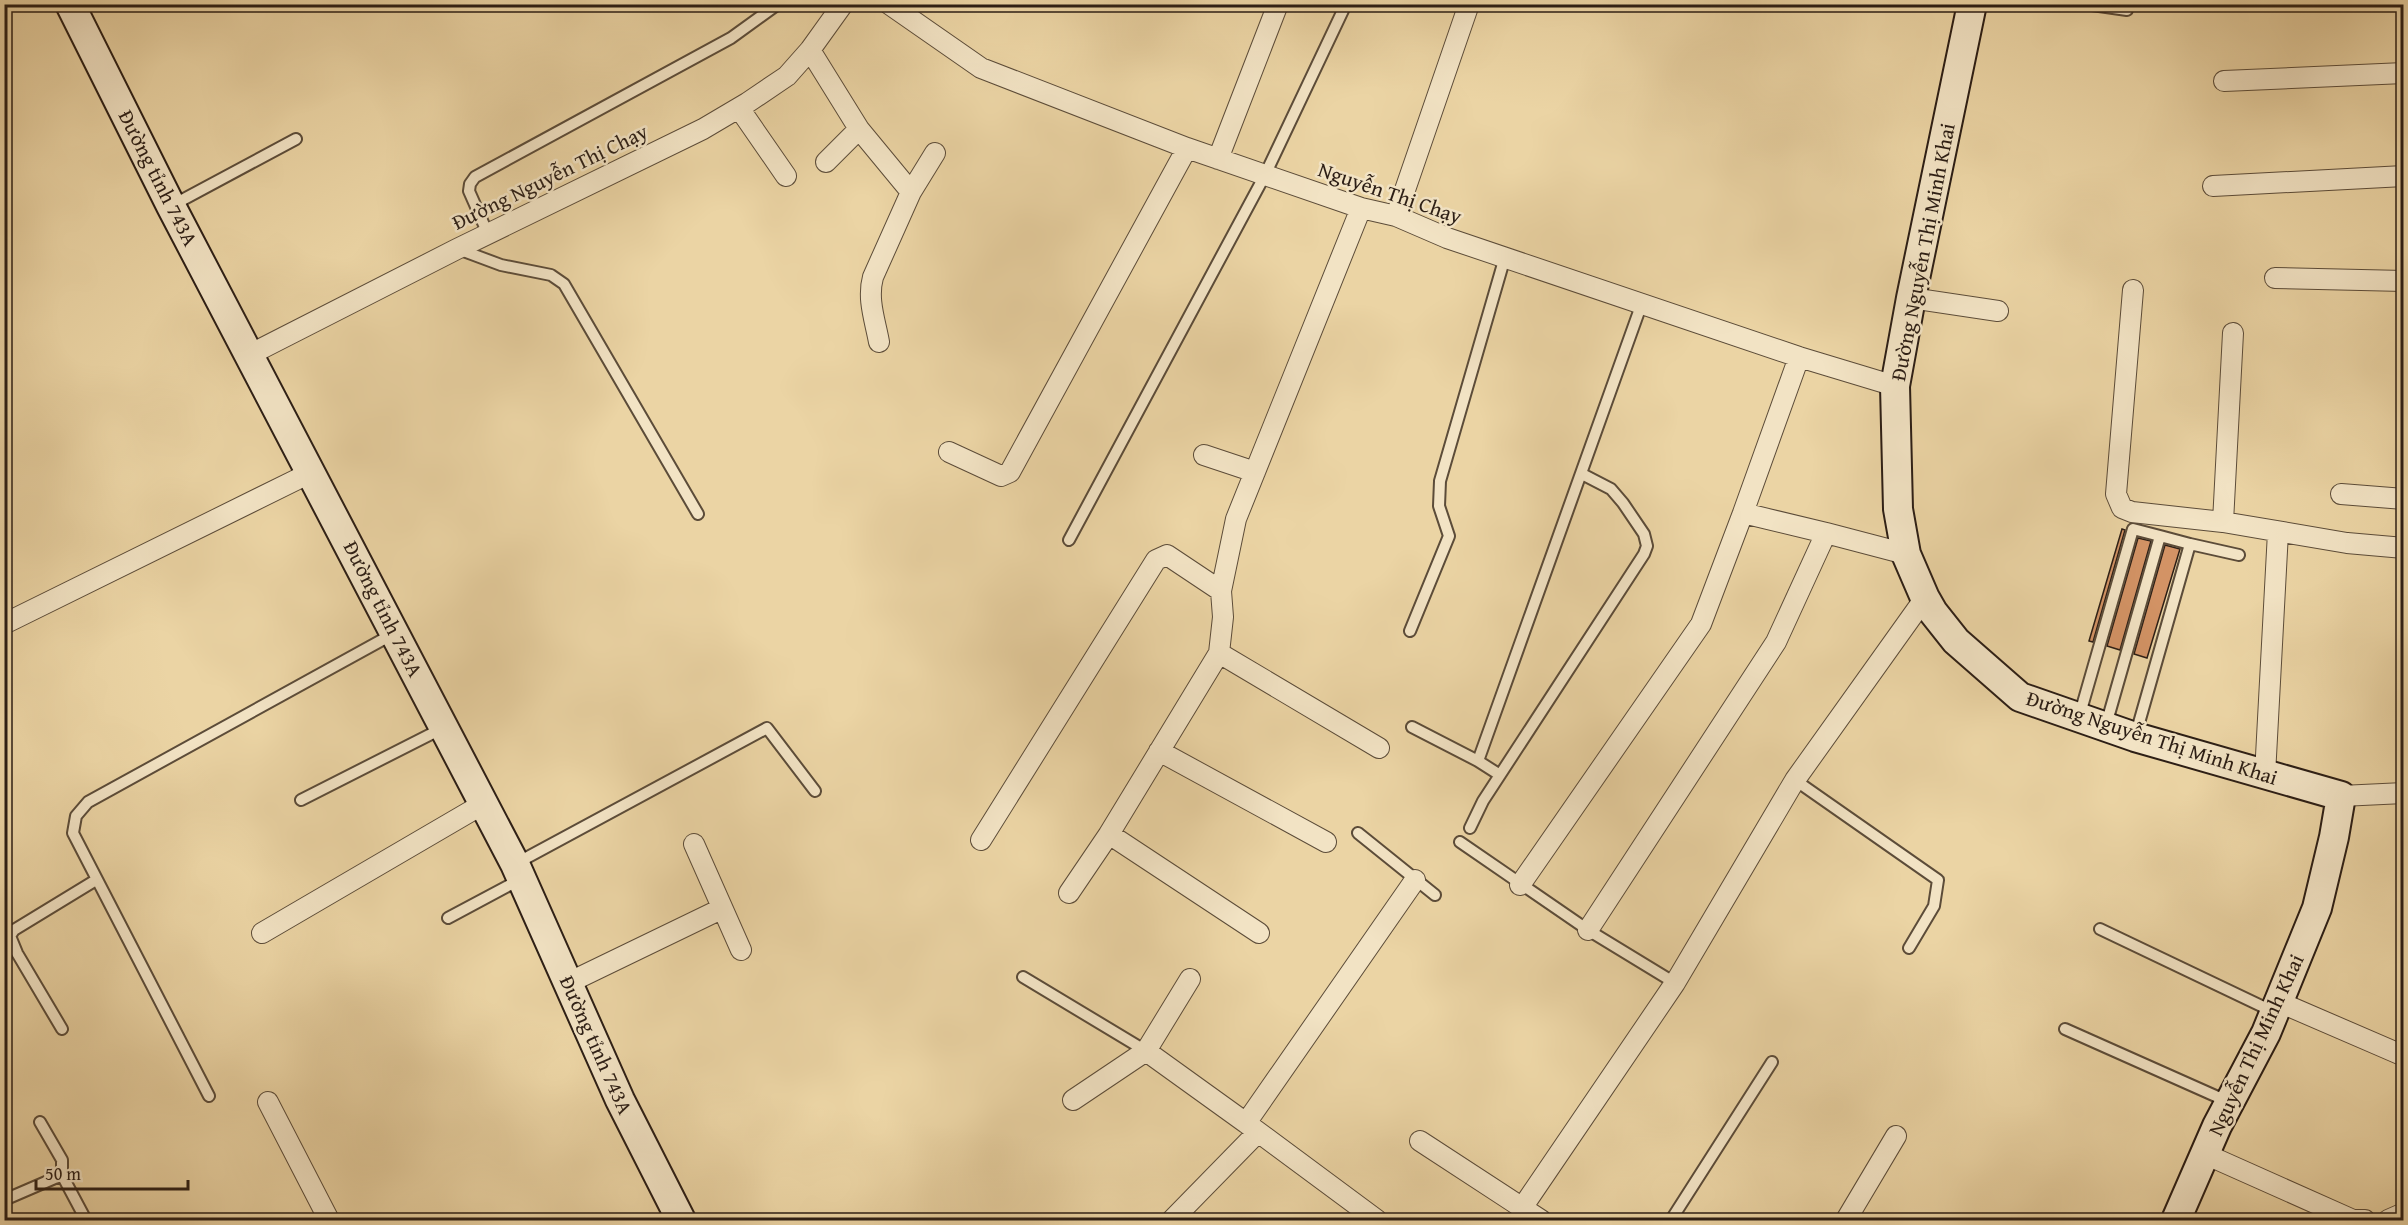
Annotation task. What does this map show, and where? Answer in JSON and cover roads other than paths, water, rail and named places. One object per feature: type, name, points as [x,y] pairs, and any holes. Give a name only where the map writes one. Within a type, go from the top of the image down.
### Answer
[{"type":"main road","name":"Đường Nguyễn Thị Minh Khai","points":[[1972,4],[1895,386],[1898,509],[1906,554],[1925,598],[1956,641],[2020,697],[2135,737],[2341,796]]},
{"type":"main road","name":"Đường tỉnh 743A","points":[[76,6],[171,206],[396,632],[518,872],[676,1219]]},
{"type":"main road","name":"Nguyễn Thị Minh Khai","points":[[2176,1221],[2205,1154],[2276,1007],[2317,908],[2341,796]]},
{"type":"street","name":"Đường Nguyễn Thị Chạy","points":[[249,355],[457,249],[703,129],[739,108],[776,86],[810,50],[843,4]]},
{"type":"street","name":"Nguyễn Thị Chạy","points":[[889,4],[981,68],[1187,148],[1361,208],[1396,216],[1447,238],[1799,357],[1895,386]]},
{"type":"street","points":[[1218,159],[1278,4]]},
{"type":"street","points":[[1396,216],[1469,4]]},
{"type":"street","points":[[810,50],[859,129],[911,192]]},
{"type":"street","points":[[2224,81],[2403,73]]},
{"type":"street","points":[[739,108],[786,176]]},
{"type":"street","points":[[826,162],[859,129]]},
{"type":"street","points":[[950,452],[1001,477],[1010,472],[1187,148]]},
{"type":"street","points":[[879,342],[870,288],[911,192],[935,153]]},
{"type":"street","points":[[2213,186],[2403,176]]},
{"type":"street","points":[[1069,893],[1109,834],[1219,653],[1224,617],[1221,591],[1236,519],[1361,208]]},
{"type":"street","points":[[2274,278],[2403,281]]},
{"type":"street","points":[[2133,290],[2116,494],[2122,508],[2132,512],[2223,522],[2347,543],[2403,548]]},
{"type":"street","points":[[1911,298],[1998,310]]},
{"type":"street","points":[[2223,522],[2233,333]]},
{"type":"street","points":[[1520,885],[1701,624],[1799,357]]},
{"type":"street","points":[[1204,455],[1255,472]]},
{"type":"street","points":[[4,624],[312,471]]},
{"type":"street","points":[[2341,494],[2403,499]]},
{"type":"street","points":[[1743,513],[1906,554]]},
{"type":"street","points":[[2265,775],[2277,532]]},
{"type":"street","points":[[1588,930],[1776,642],[1826,533]]},
{"type":"street","points":[[981,840],[1156,560],[1167,555],[1221,591]]},
{"type":"street","points":[[1420,1141],[1534,1217],[1795,780],[1925,598]]},
{"type":"street","points":[[1219,653],[1379,748]]},
{"type":"street","points":[[1159,751],[1326,842]]},
{"type":"street","points":[[2341,796],[2403,793]]},
{"type":"street","points":[[262,933],[483,804]]},
{"type":"street","points":[[1109,834],[1259,933]]},
{"type":"street","points":[[694,844],[741,950]]},
{"type":"street","points":[[1172,1221],[1252,1127],[1415,880]]},
{"type":"street","points":[[568,983],[721,909]]},
{"type":"street","points":[[1073,1100],[1146,1051],[1191,979]]},
{"type":"street","points":[[2276,1007],[2403,1056]]},
{"type":"street","points":[[1146,1051],[1377,1221]]},
{"type":"street","points":[[268,1102],[329,1221]]},
{"type":"street","points":[[1846,1221],[1896,1136]]},
{"type":"street","points":[[2205,1154],[2353,1220],[2365,1221]]},
{"type":"street","points":[[2388,1221],[2403,1213]]},
{"type":"lane","points":[[488,234],[469,191],[470,184],[475,177],[731,38],[778,4]]},
{"type":"lane","points":[[1069,540],[1265,175],[1346,4]]},
{"type":"lane","points":[[2085,4],[2127,10]]},
{"type":"lane","points":[[171,206],[296,139]]},
{"type":"lane","points":[[457,249],[501,265],[551,275],[564,284],[698,514]]},
{"type":"lane","points":[[1410,631],[1449,536],[1439,506],[1440,481],[1505,257]]},
{"type":"lane","points":[[1478,761],[1642,303]]},
{"type":"lane","points":[[1470,828],[1483,801],[1644,554],[1647,546],[1644,534],[1611,489],[1582,474]]},
{"type":"lane","points":[[2079,717],[2133,529],[2239,555]]},
{"type":"lane","points":[[2105,727],[2160,536]]},
{"type":"lane","points":[[2135,737],[2190,544]]},
{"type":"lane","points":[[209,1096],[73,832],[76,816],[88,802],[396,632]]},
{"type":"lane","points":[[301,800],[444,727]]},
{"type":"lane","points":[[1412,727],[1500,775]]},
{"type":"lane","points":[[448,918],[518,872],[767,728],[815,791]]},
{"type":"lane","points":[[1795,780],[1938,880],[1934,906],[1909,948]]},
{"type":"lane","points":[[1358,833],[1435,896]]},
{"type":"lane","points":[[1460,842],[1588,930],[1675,983]]},
{"type":"lane","points":[[62,1029],[17,953],[10,936],[14,930],[96,880]]},
{"type":"lane","points":[[2100,929],[2276,1007]]},
{"type":"lane","points":[[1023,977],[1146,1051]]},
{"type":"lane","points":[[2065,1029],[2229,1103]]},
{"type":"lane","points":[[1671,1221],[1772,1062]]},
{"type":"lane","points":[[40,1122],[62,1160],[62,1175],[86,1221]]},
{"type":"lane","points":[[4,1200],[62,1175]]}]
